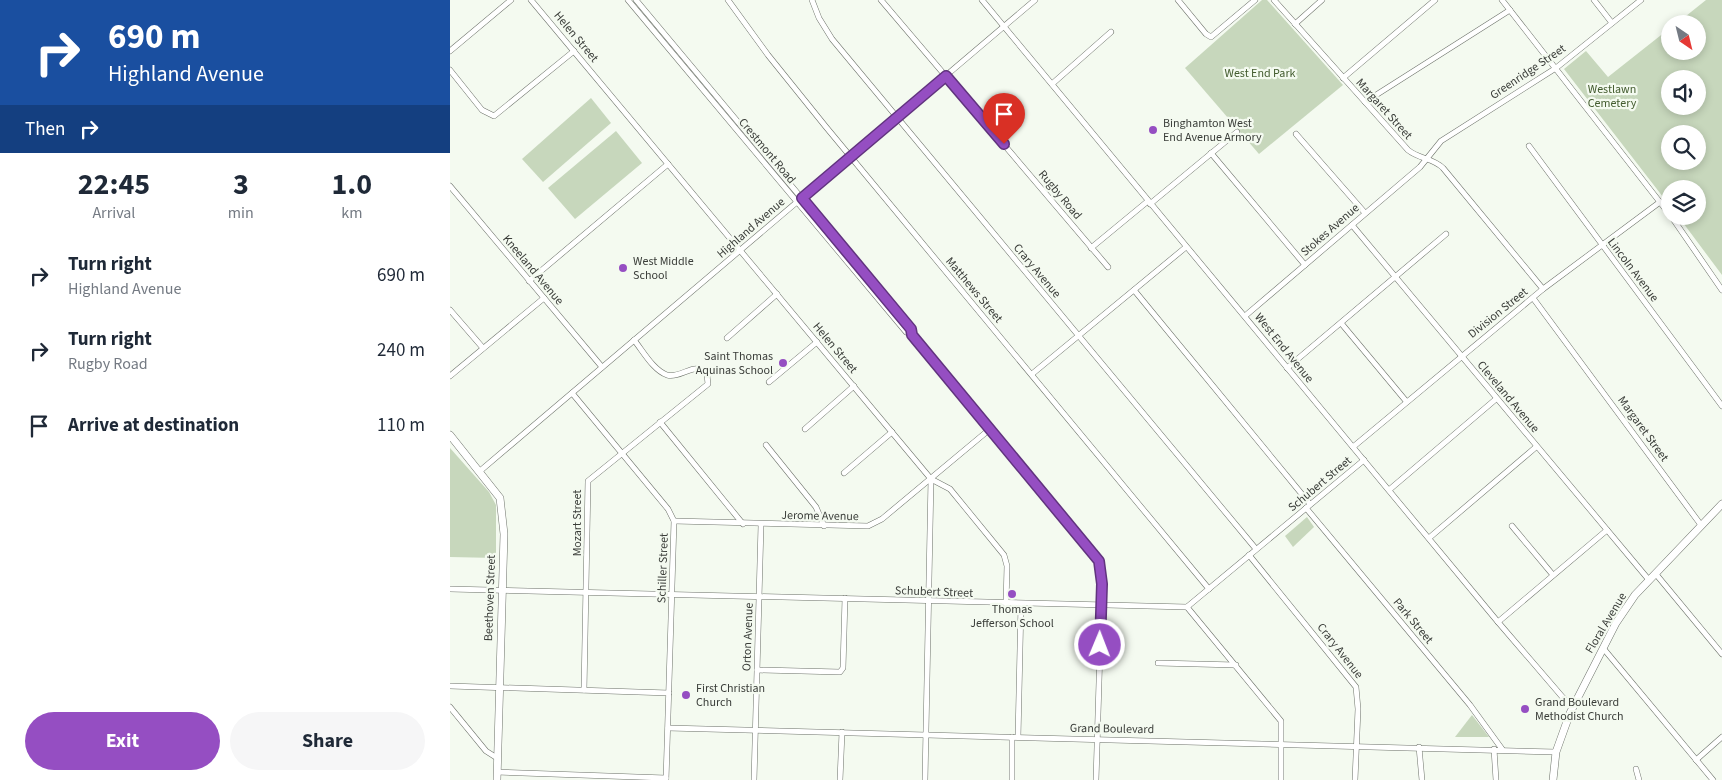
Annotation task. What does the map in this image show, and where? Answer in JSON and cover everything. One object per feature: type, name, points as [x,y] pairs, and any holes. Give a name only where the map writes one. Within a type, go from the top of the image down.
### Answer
[{"type":"street","points":[[450,51],[511,0]]},
{"type":"street","name":"Helen Street","points":[[531,0],[931,479],[950,490],[1004,555],[1007,566],[1006,604]]},
{"type":"street","name":"Crestmont Road","points":[[628,0],[906,332],[912,335],[1099,561],[1101,565],[1101,605],[1096,780]]},
{"type":"street","name":"Crestmont Road","points":[[636,0],[911,329],[912,335]]},
{"type":"street","name":"Matthews Street","points":[[728,0],[768,54],[850,156],[1210,588]]},
{"type":"street","name":"Crary Avenue","points":[[812,0],[826,32],[1256,550]]},
{"type":"street","name":"Rugby Road","points":[[881,0],[1108,267]]},
{"type":"street","name":"West End Avenue","points":[[982,0],[1498,622],[1572,706]]},
{"type":"street","name":"Highland Avenue","points":[[480,471],[1035,0]]},
{"type":"street","points":[[1178,0],[1206,34],[1211,37],[1255,0]]},
{"type":"street","name":"Margaret Street","points":[[1274,0],[1408,150],[1414,155],[1433,160],[1443,168],[1543,289]]},
{"type":"street","points":[[1295,24],[1322,0]]},
{"type":"street","points":[[1343,78],[1435,0]]},
{"type":"street","points":[[1502,0],[1660,202]]},
{"type":"street","points":[[1594,0],[1612,23]]},
{"type":"street","name":"Greenridge Street","points":[[1426,158],[1441,141],[1556,68],[1642,0]]},
{"type":"street","points":[[1365,102],[1510,10]]},
{"type":"street","points":[[1052,84],[1111,32]]},
{"type":"street","points":[[450,70],[482,110],[494,116],[574,51]]},
{"type":"street","points":[[690,75],[696,71]]},
{"type":"street","points":[[742,136],[746,132]]},
{"type":"street","points":[[1092,248],[1237,132]]},
{"type":"street","points":[[1296,134],[1365,213]]},
{"type":"street","name":"Lincoln Avenue","points":[[1529,146],[1722,406]]},
{"type":"street","points":[[1212,153],[1305,265]]},
{"type":"street","name":"Stokes Avenue","points":[[1245,316],[1420,167],[1426,158]]},
{"type":"street","points":[[529,281],[668,164]]},
{"type":"street","name":"Kneeland Avenue","points":[[450,186],[602,367]]},
{"type":"street","name":"Division Street","points":[[1353,447],[1543,289],[1660,202]]},
{"type":"street","name":"Cleveland Avenue","points":[[1352,225],[1649,580]]},
{"type":"street","points":[[1676,225],[1722,290]]},
{"type":"street","points":[[1287,368],[1446,234]]},
{"type":"street","points":[[1032,374],[1186,247]]},
{"type":"street","name":"Park Street","points":[[1134,290],[1470,705],[1502,749]]},
{"type":"street","points":[[728,338],[777,294]]},
{"type":"street","points":[[450,376],[544,298]]},
{"type":"street","name":"Margaret Street","points":[[1533,298],[1701,525]]},
{"type":"street","points":[[450,310],[483,348]]},
{"type":"street","points":[[1341,323],[1406,401]]},
{"type":"street","name":"Mozart Street","points":[[584,690],[589,522],[587,486],[590,479],[708,384],[707,375],[704,370],[695,368],[682,373],[668,375],[656,367],[634,340]]},
{"type":"street","points":[[769,382],[817,342]]},
{"type":"street","points":[[805,429],[854,386]]},
{"type":"street","name":"Schiller Street","points":[[572,393],[668,509],[674,521],[666,779]]},
{"type":"street","points":[[1389,490],[1496,399]]},
{"type":"street","points":[[660,422],[743,524]]},
{"type":"street","name":"Jerome Avenue","points":[[674,521],[862,528],[874,524],[990,429]]},
{"type":"street","points":[[844,473],[892,432]]},
{"type":"street","name":"Beethoven Street","points":[[450,435],[480,471],[503,504],[497,776]]},
{"type":"street","points":[[766,445],[816,507],[824,526]]},
{"type":"street","points":[[1429,538],[1536,446]]},
{"type":"street","name":"Schubert Street","points":[[450,589],[1187,608],[1364,460]]},
{"type":"street","points":[[925,780],[931,479]]},
{"type":"street","name":"Floral Avenue","points":[[1553,780],[1556,752],[1572,706],[1629,603],[1655,573],[1722,504]]},
{"type":"street","name":"Orton Avenue","points":[[754,780],[761,525]]},
{"type":"street","points":[[1512,526],[1553,575]]},
{"type":"street","points":[[1498,622],[1606,530]]},
{"type":"street","name":"Crary Avenue","points":[[1249,555],[1354,682],[1357,692],[1358,709],[1355,780]]},
{"type":"street","points":[[1655,573],[1722,654]]},
{"type":"street","points":[[757,670],[840,672],[843,668],[845,598]]},
{"type":"street","points":[[1012,780],[1021,604]]},
{"type":"street","points":[[1187,608],[1279,718],[1282,724],[1280,780]]},
{"type":"street","points":[[1717,648],[1722,644]]},
{"type":"street","points":[[1603,648],[1713,780]]},
{"type":"street","points":[[1158,663],[1236,665]]},
{"type":"street","points":[[450,686],[669,693]]},
{"type":"street","points":[[450,707],[486,751],[497,758]]},
{"type":"street","name":"Grand Boulevard","points":[[668,728],[1281,743],[1556,752]]},
{"type":"street","points":[[840,780],[842,732]]},
{"type":"street","points":[[1696,760],[1722,737]]},
{"type":"street","points":[[1419,747],[1422,780]]},
{"type":"street","points":[[1494,749],[1496,780]]},
{"type":"street","points":[[1636,769],[1639,780]]},
{"type":"street","points":[[497,776],[666,779]]},
{"type":"green space","name":"West End Park","points":[[1262,0],[1267,0],[1343,85],[1259,154],[1185,68]]},
{"type":"green space","name":"Westlawn Cemetery","points":[[1706,0],[1722,0],[1722,275],[1685,225],[1706,225],[1706,180],[1661,180],[1661,194],[1564,69],[1586,51],[1608,77],[1661,35],[1661,60],[1706,60],[1706,15],[1687,15]]},
{"type":"green space","points":[[591,98],[611,123],[543,182],[522,159]]},
{"type":"green space","points":[[616,131],[642,163],[575,219],[548,188]]},
{"type":"green space","points":[[450,448],[489,492],[496,505],[496,558],[450,557]]},
{"type":"green space","points":[[1307,517],[1314,527],[1293,547],[1285,536]]},
{"type":"green space","points":[[1472,715],[1489,737],[1455,737]]},
{"type":"place","name":"Binghamton West End Avenue Armory","points":[[1153,130]]},
{"type":"place","name":"West Middle School","points":[[623,268]]},
{"type":"place","name":"Saint Thomas Aquinas School","points":[[783,363]]},
{"type":"place","name":"Thomas Jefferson School","points":[[1012,594]]},
{"type":"place","name":"First Christian Church","points":[[686,695]]},
{"type":"place","name":"Grand Boulevard Methodist Church","points":[[1525,709]]},
{"type":"route","points":[[1004,144],[946,76],[802,198],[911,329],[912,335],[1068,521],[1099,561],[1102,584],[1100,645]]}]
